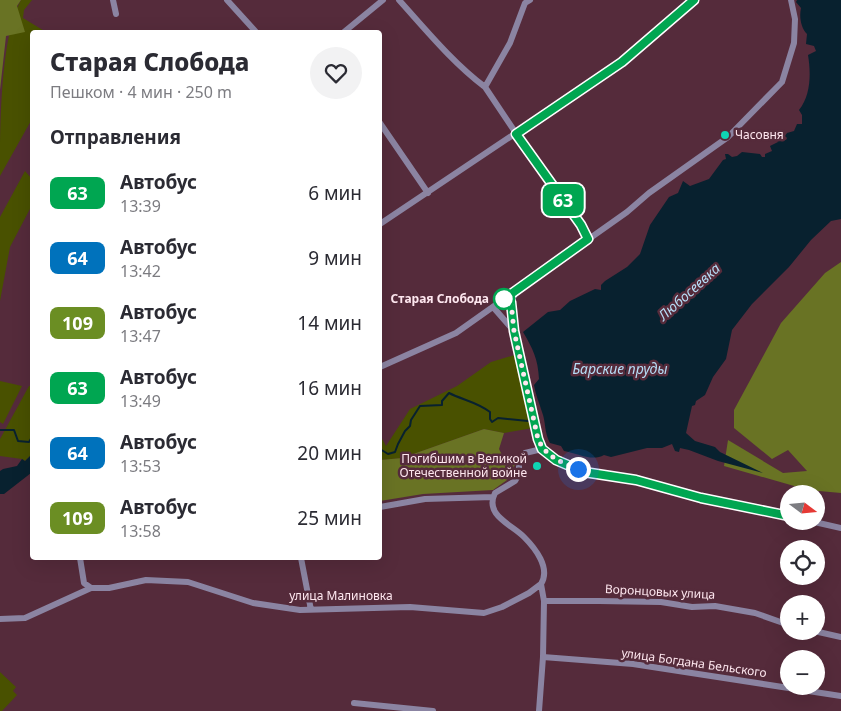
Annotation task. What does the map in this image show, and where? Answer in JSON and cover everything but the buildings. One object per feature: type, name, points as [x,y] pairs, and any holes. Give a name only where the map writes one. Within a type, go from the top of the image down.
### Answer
[{"type":"street","points":[[113,0],[116,14]]},
{"type":"street","points":[[227,0],[254,30]]},
{"type":"street","points":[[346,30],[383,0]]},
{"type":"street","points":[[399,0],[428,32],[485,88],[581,225],[588,239]]},
{"type":"street","points":[[485,88],[510,43],[525,3],[530,0]]},
{"type":"street","points":[[382,223],[622,62],[694,0]]},
{"type":"street","points":[[382,366],[456,333],[493,307],[508,301],[516,290],[627,212],[648,193],[728,137],[782,82],[794,44],[795,19],[791,0]]},
{"type":"street","points":[[382,126],[428,193]]},
{"type":"street","points":[[508,301],[538,439],[542,449],[556,460],[584,472],[636,480],[701,498],[780,514]]},
{"type":"street","points":[[493,307],[514,331]]},
{"type":"street","points":[[539,711],[543,657],[544,601],[541,584],[544,575],[543,562],[523,537],[506,524],[494,511],[492,503],[495,493],[515,481],[519,462],[525,453],[542,449]]},
{"type":"street","points":[[382,506],[425,499],[493,497]]},
{"type":"street","points":[[825,524],[841,528]]},
{"type":"street","points":[[80,560],[84,583],[91,588]]},
{"type":"street","points":[[301,560],[311,610]]},
{"type":"street","name":"улица Малиновка","points":[[91,588],[109,588],[146,580],[188,582],[252,604],[300,610],[410,607],[484,613],[502,607],[529,593],[541,584]]},
{"type":"street","points":[[0,619],[25,618],[91,588]]},
{"type":"street","name":"Воронцовых улица","points":[[544,601],[661,602],[692,606],[715,606],[755,613],[780,622]]},
{"type":"street","points":[[825,633],[841,637]]},
{"type":"street","name":"улица Богдана Бельского","points":[[543,657],[633,664],[841,696]]},
{"type":"street","points":[[354,703],[433,711]]},
{"type":"green space","points":[[0,0],[21,0],[17,6],[25,32],[6,36],[0,90]]},
{"type":"green space","points":[[21,0],[32,0],[24,10],[23,18],[43,30],[30,30],[30,123],[0,176],[1,110],[5,60],[14,16]]},
{"type":"green space","points":[[25,171],[30,177],[30,209],[10,247],[0,301],[0,217]]},
{"type":"green space","points":[[841,262],[841,493],[825,492],[825,485],[790,485],[724,466],[728,440],[783,473],[807,471],[788,450],[772,459],[734,428],[734,410],[781,323],[825,273]]},
{"type":"green space","points":[[518,354],[533,428],[504,433],[484,429],[402,458],[382,460],[382,439],[386,446],[410,409],[457,386],[491,362]]},
{"type":"green space","points":[[0,381],[22,386],[3,424],[0,422]]},
{"type":"green space","points":[[30,386],[30,456],[25,461],[0,456],[0,439]]},
{"type":"green space","points":[[484,429],[504,433],[499,449],[506,463],[518,459],[507,480],[493,490],[423,494],[382,501],[382,460],[402,458]]},
{"type":"green space","points":[[0,672],[16,687],[13,691],[17,695],[2,711],[0,711]]},
{"type":"water","name":"Барские пруды","points":[[797,0],[841,0],[841,219],[831,221],[811,240],[789,267],[752,304],[732,330],[726,359],[713,377],[705,395],[692,406],[686,433],[695,441],[715,447],[720,452],[763,473],[718,461],[689,450],[680,448],[679,452],[675,451],[672,444],[662,448],[647,448],[611,457],[604,455],[595,458],[564,451],[561,446],[550,443],[548,439],[534,385],[539,379],[536,360],[523,332],[548,312],[560,310],[570,301],[595,289],[601,290],[601,285],[605,281],[627,267],[640,254],[650,225],[669,197],[678,193],[683,181],[690,186],[709,179],[723,160],[726,159],[725,154],[732,157],[742,152],[760,154],[762,157],[765,157],[765,154],[772,151],[770,146],[778,142],[776,139],[786,140],[785,136],[787,133],[794,131],[797,124],[802,124],[802,115],[799,110],[808,91],[810,69],[808,55],[816,51],[814,46],[806,44],[807,34],[802,26],[800,19],[801,8],[796,2]]},
{"type":"water","points":[[30,456],[30,474],[4,494],[0,494],[0,471],[17,466],[22,459],[25,461]]},
{"type":"waterway","name":"Любосеевка","points":[[382,450],[388,454],[395,452],[420,406],[442,405],[442,401],[449,393],[475,403],[490,412],[492,422],[498,418],[528,421]]},
{"type":"waterway","name":"Любосеевка","points":[[0,430],[14,430],[18,441],[29,442],[30,440]]},
{"type":"bus line","name":"63","points":[[694,0],[622,62],[516,134],[581,225],[588,239],[504,299],[511,302],[514,331],[538,439],[542,449],[556,460],[584,472],[636,480],[701,498],[780,514]]},
{"type":"place","name":"Часовня","points":[[725,135]]},
{"type":"place","name":"Старая Слобода","points":[[504,299]]},
{"type":"place","name":"Погибшим в Великой Отечественной войне","points":[[537,466]]},
{"type":"route","points":[[504,299],[511,302],[514,331],[538,439],[542,449],[556,460],[578,469]]}]
